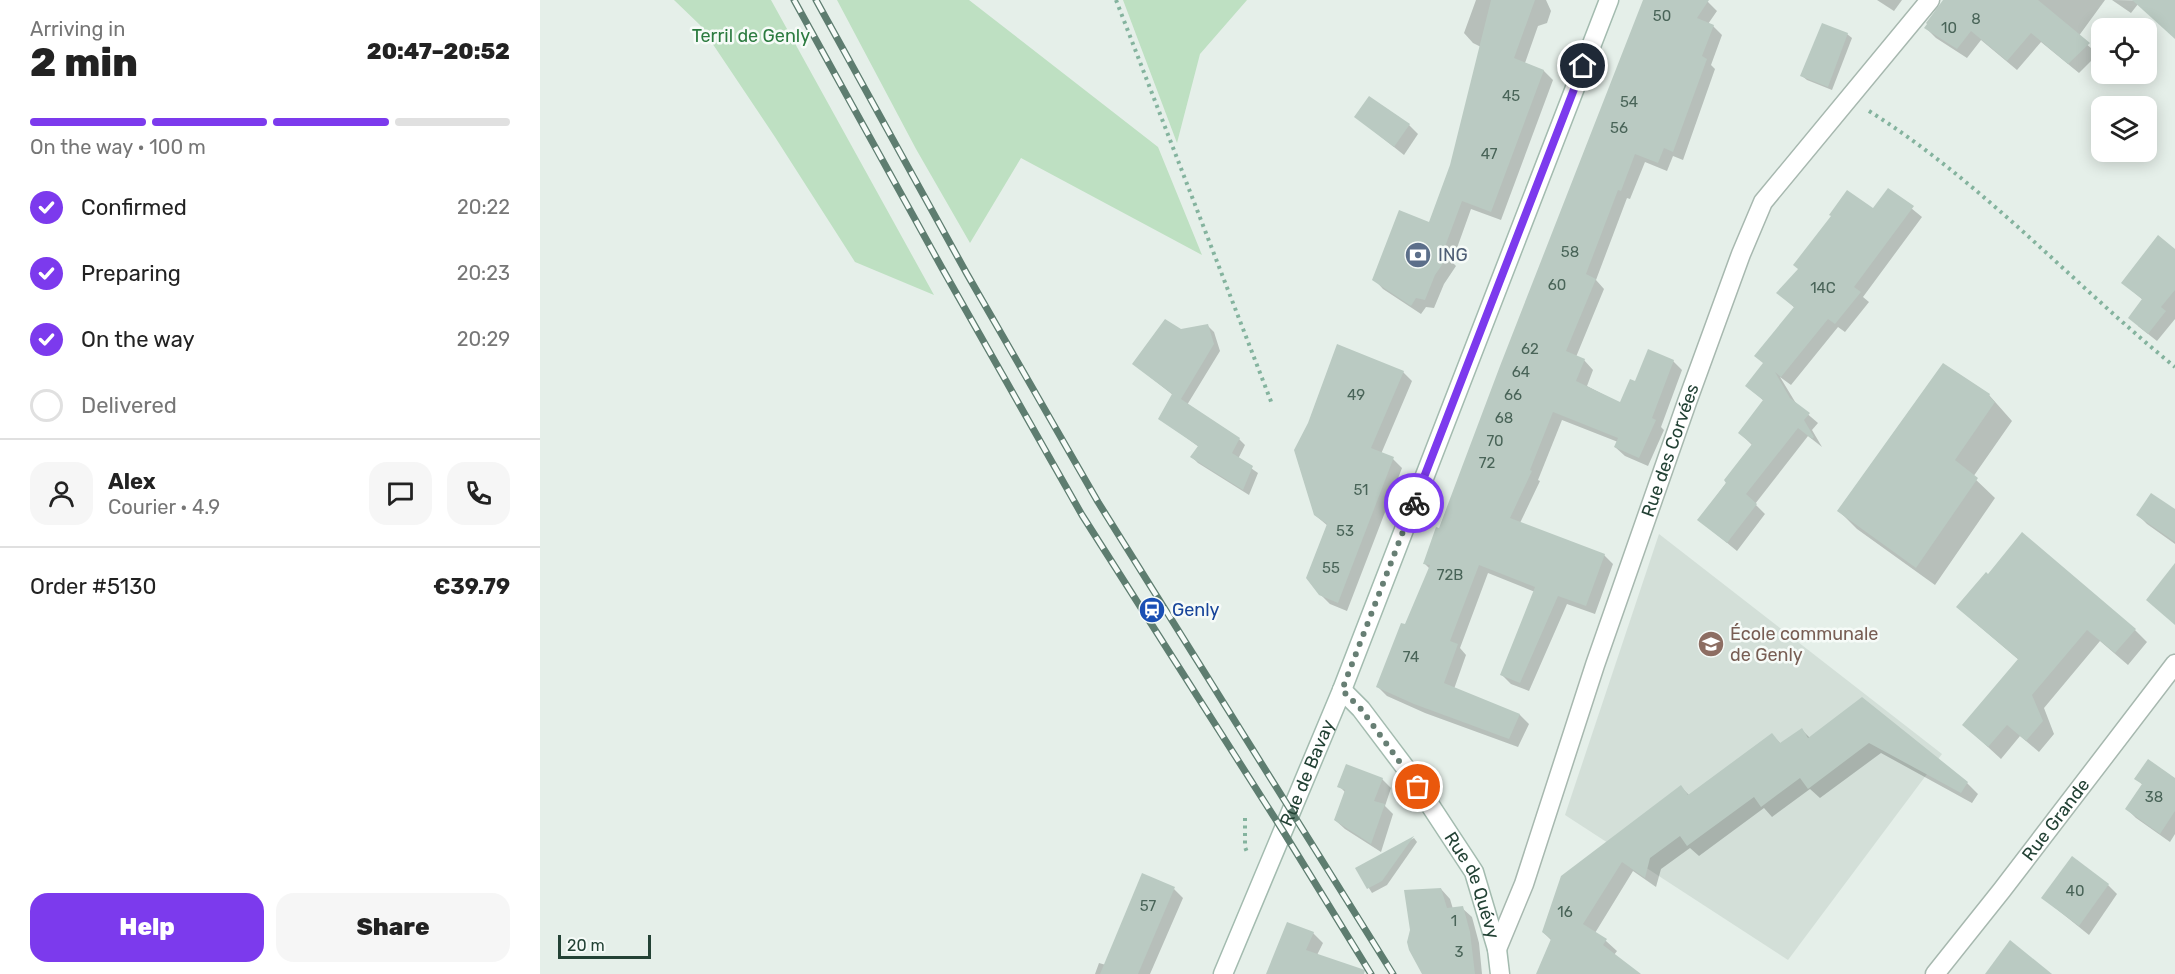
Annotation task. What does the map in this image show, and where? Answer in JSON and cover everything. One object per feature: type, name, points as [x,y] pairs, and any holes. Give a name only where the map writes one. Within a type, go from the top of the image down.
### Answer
[{"type":"street","name":"Rue de Bavay","points":[[1223,974],[1342,690],[1609,0]]},
{"type":"street","name":"Rue des Corvées","points":[[1497,949],[1524,884],[1594,665],[1687,402],[1741,254],[1763,202],[1930,0]]},
{"type":"street","name":"Rue Grande","points":[[1935,974],[2175,664]]},
{"type":"street","name":"Rue de Quévy","points":[[1342,690],[1361,709],[1407,770],[1474,872],[1497,949],[1500,974]]},
{"type":"path","points":[[1116,0],[1272,404]]},
{"type":"path","points":[[1848,98],[1896,128],[2013,222],[2175,367]]},
{"type":"shaded area","name":"École communale de Genly","points":[[1659,534],[1942,754],[1788,960],[1565,815]]},
{"type":"green space","name":"Terril de Genly","points":[[674,0],[771,0],[934,295],[855,262],[700,25]]},
{"type":"green space","points":[[837,0],[969,0],[1158,147],[1202,255],[1021,158],[970,243],[916,149]]},
{"type":"green space","points":[[1123,0],[1247,0],[1200,54],[1177,143]]},
{"type":"building","points":[[1491,0],[1535,0],[1514,58],[1544,70],[1491,212],[1462,201],[1443,252],[1448,256],[1435,275],[1425,300],[1416,298],[1411,306],[1372,280],[1399,210],[1429,222],[1450,165]]},
{"type":"building","points":[[1643,0],[1709,0],[1697,18],[1714,25],[1702,56],[1707,59],[1673,152],[1664,148],[1658,163],[1635,154],[1621,191],[1618,190],[1586,274],[1596,279],[1566,351],[1585,359],[1576,381],[1620,402],[1630,379],[1635,381],[1648,349],[1674,360],[1652,418],[1656,420],[1639,458],[1614,447],[1618,438],[1553,412],[1530,470],[1532,471],[1510,518],[1605,554],[1586,606],[1558,596],[1520,683],[1500,675],[1535,587],[1479,565],[1450,641],[1458,644],[1444,683],[1520,714],[1509,739],[1414,704],[1376,687],[1401,623],[1405,624],[1430,565],[1423,564],[1436,527],[1439,528]]},
{"type":"building","points":[[1943,0],[2038,0],[2090,43],[2068,64],[2031,33],[2007,61],[1971,31],[1957,49],[1924,28]]},
{"type":"building","points":[[2132,0],[2175,0],[2175,39],[2157,23],[2157,18],[2152,18]]},
{"type":"building","points":[[1822,23],[1848,33],[1828,87],[1800,76]]},
{"type":"building","points":[[1369,96],[1410,124],[1394,147],[1354,117]]},
{"type":"building","points":[[1888,188],[1914,206],[1854,287],[1861,292],[1835,324],[1828,319],[1781,377],[1775,372],[1790,398],[1810,413],[1804,420],[1814,437],[1812,439],[1798,428],[1746,494],[1757,504],[1727,543],[1697,520],[1726,483],[1724,480],[1752,444],[1738,433],[1763,400],[1745,386],[1763,363],[1754,356],[1794,307],[1776,293],[1798,269],[1793,265],[1831,216],[1829,215],[1847,190],[1873,208]]},
{"type":"building","points":[[2158,235],[2175,249],[2175,290],[2161,307],[2166,311],[2148,334],[2128,318],[2142,299],[2121,283]]},
{"type":"building","points":[[1165,319],[1181,329],[1208,324],[1214,344],[1181,399],[1240,438],[1232,453],[1253,466],[1243,490],[1190,457],[1198,446],[1158,419],[1172,394],[1132,364]]},
{"type":"building","points":[[1337,344],[1404,371],[1371,448],[1394,457],[1338,603],[1319,595],[1306,578],[1327,524],[1314,515],[1294,450],[1308,423]]},
{"type":"building","points":[[1943,363],[1990,394],[1989,396],[1995,402],[1955,460],[1978,478],[1916,568],[1837,511]]},
{"type":"building","points":[[2151,493],[2175,509],[2175,542],[2136,515]]},
{"type":"building","points":[[2022,532],[2136,629],[2115,653],[2087,630],[2032,695],[2043,721],[2026,741],[2007,725],[1988,747],[1962,725],[2018,659],[1956,607],[1986,572],[1988,574]]},
{"type":"building","points":[[2175,563],[2175,625],[2146,600]]},
{"type":"building","points":[[1862,697],[1968,782],[1961,793],[1869,743],[1808,789],[1800,778],[1761,807],[1754,797],[1687,846],[1680,836],[1650,858],[1645,878],[1622,862],[1583,924],[1607,939],[1603,945],[1641,974],[1536,974],[1551,939],[1542,932],[1561,876],[1681,785],[1688,795],[1772,733],[1780,743],[1802,728],[1808,738]]},
{"type":"building","points":[[2148,759],[2175,778],[2175,811],[2160,834],[2125,809],[2142,784],[2134,779]]},
{"type":"building","points":[[1346,764],[1383,778],[1374,801],[1385,804],[1371,844],[1334,820],[1345,790],[1337,787]]},
{"type":"building","points":[[1414,836],[1382,881],[1367,889],[1355,868]]},
{"type":"building","points":[[2072,856],[2109,884],[2079,926],[2041,898]]},
{"type":"building","points":[[1142,873],[1175,887],[1138,974],[1100,974]]},
{"type":"building","points":[[1441,888],[1447,908],[1463,906],[1470,932],[1475,974],[1422,974],[1409,950],[1407,942],[1410,930],[1404,890]]},
{"type":"building","points":[[1287,922],[1314,932],[1306,950],[1365,970],[1364,974],[1266,974]]},
{"type":"building","points":[[2010,940],[2052,974],[1985,974]]},
{"type":"railway","points":[[794,0],[1082,515],[1371,974]]},
{"type":"railway","points":[[816,0],[967,274],[1098,502],[1393,974]]},
{"type":"way so far","points":[[1414,503],[1342,690],[1361,709],[1418,787]]},
{"type":"place","name":"ING","points":[[1418,255]]},
{"type":"place","name":"Genly","points":[[1152,610]]},
{"type":"place","name":"École communale de Genly","points":[[1711,644]]},
{"type":"route","points":[[1414,503],[1583,66]]}]
